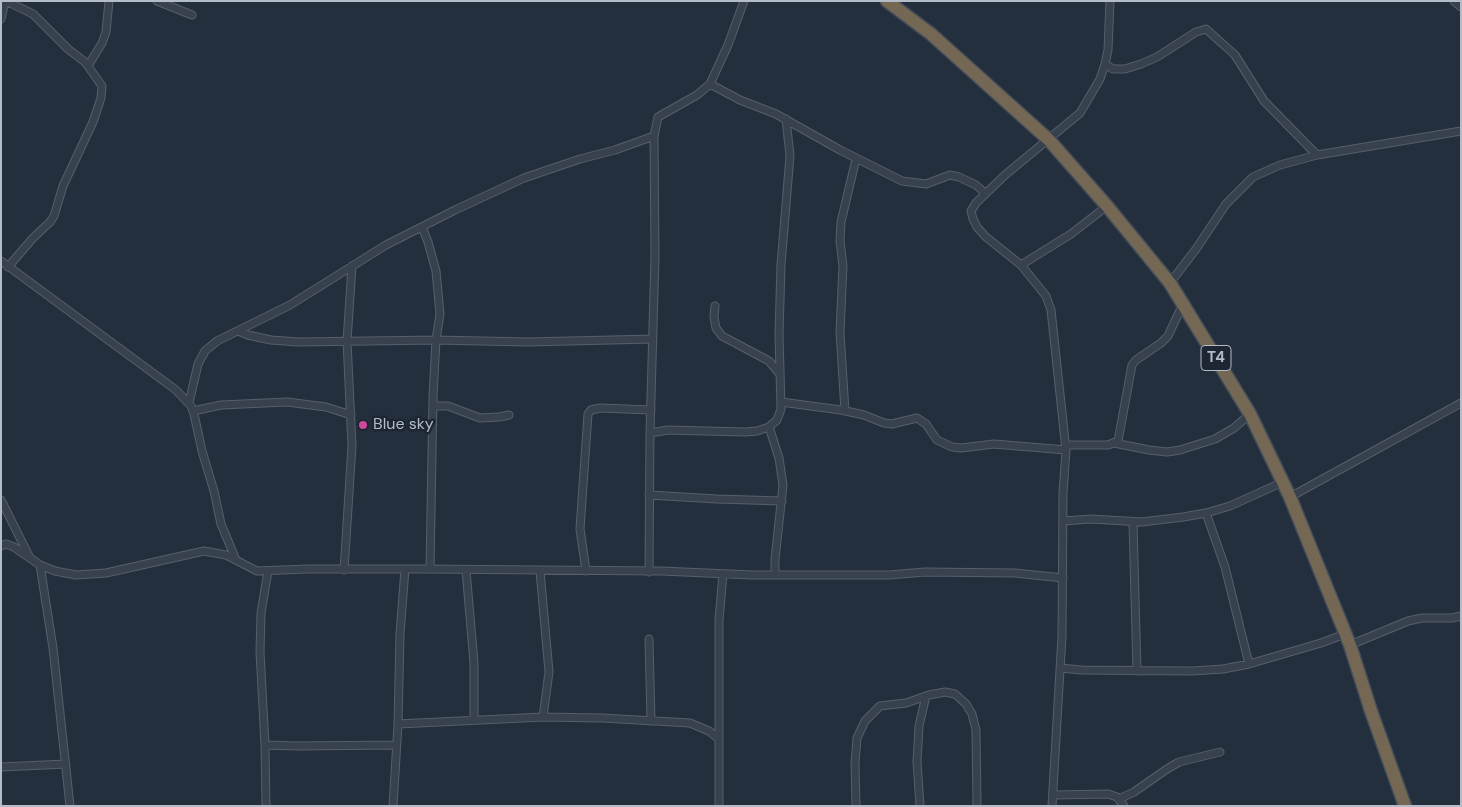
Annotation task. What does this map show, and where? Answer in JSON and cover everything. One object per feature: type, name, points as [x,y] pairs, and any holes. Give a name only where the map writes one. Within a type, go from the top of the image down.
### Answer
[{"type":"highway","name":"T4","points":[[887,1],[931,34],[1049,140],[1107,206],[1170,283],[1250,414],[1290,497],[1348,639],[1371,711],[1406,806]]},
{"type":"street","points":[[1,19],[6,1],[33,14],[68,50],[88,66],[102,86],[102,98],[63,186],[54,216],[8,267]]},
{"type":"street","points":[[88,66],[102,43],[106,32],[109,1]]},
{"type":"street","points":[[157,1],[192,16]]},
{"type":"street","points":[[649,572],[650,433],[655,256],[654,136],[658,117],[697,95],[710,84],[728,45],[744,1]]},
{"type":"street","points":[[1052,806],[1060,668],[1066,447],[1051,310],[1046,296],[1021,265],[986,237],[977,227],[972,219],[971,211],[985,193],[1080,113],[1100,79],[1105,64],[1108,50],[1110,1]]},
{"type":"street","points":[[1454,1],[1461,7]]},
{"type":"street","points":[[1105,64],[1113,69],[1141,64],[1157,57],[1196,32],[1206,30],[1235,55],[1264,101],[1303,143],[1317,155]]},
{"type":"street","points":[[710,84],[740,100],[786,119],[856,159],[902,181],[926,184],[950,175],[959,176],[976,185],[985,193]]},
{"type":"street","points":[[650,433],[668,430],[757,431],[769,427],[777,420],[781,409],[782,256],[790,156],[786,119]]},
{"type":"street","points":[[1170,283],[1196,249],[1226,204],[1252,177],[1317,155],[1461,131]]},
{"type":"street","points":[[189,403],[198,364],[205,351],[217,341],[290,305],[386,245],[524,178],[654,136]]},
{"type":"street","points":[[845,411],[840,332],[843,266],[840,240],[841,222],[856,159]]},
{"type":"street","points":[[1021,265],[1071,234],[1107,206]]},
{"type":"street","points":[[422,227],[432,255],[439,295],[440,314],[436,340],[433,406],[430,569]]},
{"type":"street","points":[[1,262],[176,390],[189,403],[193,411],[203,459],[214,491],[221,524],[236,560]]},
{"type":"street","points":[[344,570],[352,446],[347,341],[352,266]]},
{"type":"street","points":[[781,402],[864,415],[884,424],[917,418],[926,424],[937,440],[952,447],[961,448],[994,444],[1066,447],[1108,445],[1118,441],[1132,365],[1168,336],[1183,304]]},
{"type":"street","points":[[715,306],[716,328],[722,336],[764,358],[780,374]]},
{"type":"street","points":[[238,331],[271,340],[298,342],[436,340],[528,342],[653,339]]},
{"type":"street","points":[[193,411],[221,405],[287,402],[326,407],[350,415]]},
{"type":"street","points":[[1290,497],[1461,403]]},
{"type":"street","points":[[433,406],[448,406],[480,418],[508,415]]},
{"type":"street","points":[[586,570],[580,529],[588,414],[591,410],[600,408],[651,410]]},
{"type":"street","points":[[1114,443],[1149,450],[1180,450],[1215,439],[1234,428],[1250,414]]},
{"type":"street","points":[[769,427],[779,458],[783,485],[775,575]]},
{"type":"street","points":[[1063,521],[1091,519],[1133,523],[1183,518],[1230,506],[1283,482]]},
{"type":"street","points":[[649,495],[782,501]]},
{"type":"street","points":[[1,500],[30,558]]},
{"type":"street","points":[[1206,513],[1226,566],[1249,664]]},
{"type":"street","points":[[1133,523],[1137,671]]},
{"type":"street","points":[[1,546],[6,544],[14,547],[40,565],[76,576],[106,573],[204,551],[226,555],[257,571],[308,569],[586,570],[775,575],[889,575],[925,572],[1015,573],[1063,578]]},
{"type":"street","points":[[40,565],[53,648],[70,806]]},
{"type":"street","points":[[393,806],[398,724],[400,634],[405,569]]},
{"type":"street","points":[[466,570],[474,663],[474,720]]},
{"type":"street","points":[[266,806],[260,652],[261,613],[268,571]]},
{"type":"street","points":[[540,571],[549,672],[544,717]]},
{"type":"street","points":[[719,806],[719,620],[723,574]]},
{"type":"street","points":[[1060,668],[1137,671],[1223,669],[1249,664],[1321,643],[1348,639],[1408,621],[1422,618],[1452,618],[1461,616]]},
{"type":"street","points":[[649,639],[651,721]]},
{"type":"street","points":[[856,806],[855,763],[857,738],[865,721],[880,706],[906,703],[945,692],[955,694],[966,704],[972,714],[976,730],[976,806]]},
{"type":"street","points":[[920,806],[917,762],[919,726],[926,696]]},
{"type":"street","points":[[398,724],[544,717],[651,721],[690,723],[709,731],[719,739]]},
{"type":"street","points":[[265,745],[396,745]]},
{"type":"street","points":[[1053,795],[1108,794],[1117,797],[1122,803],[1134,792],[1179,762],[1220,752]]},
{"type":"street","points":[[1,767],[66,764]]},
{"type":"place","name":"Blue sky","points":[[363,425]]}]
